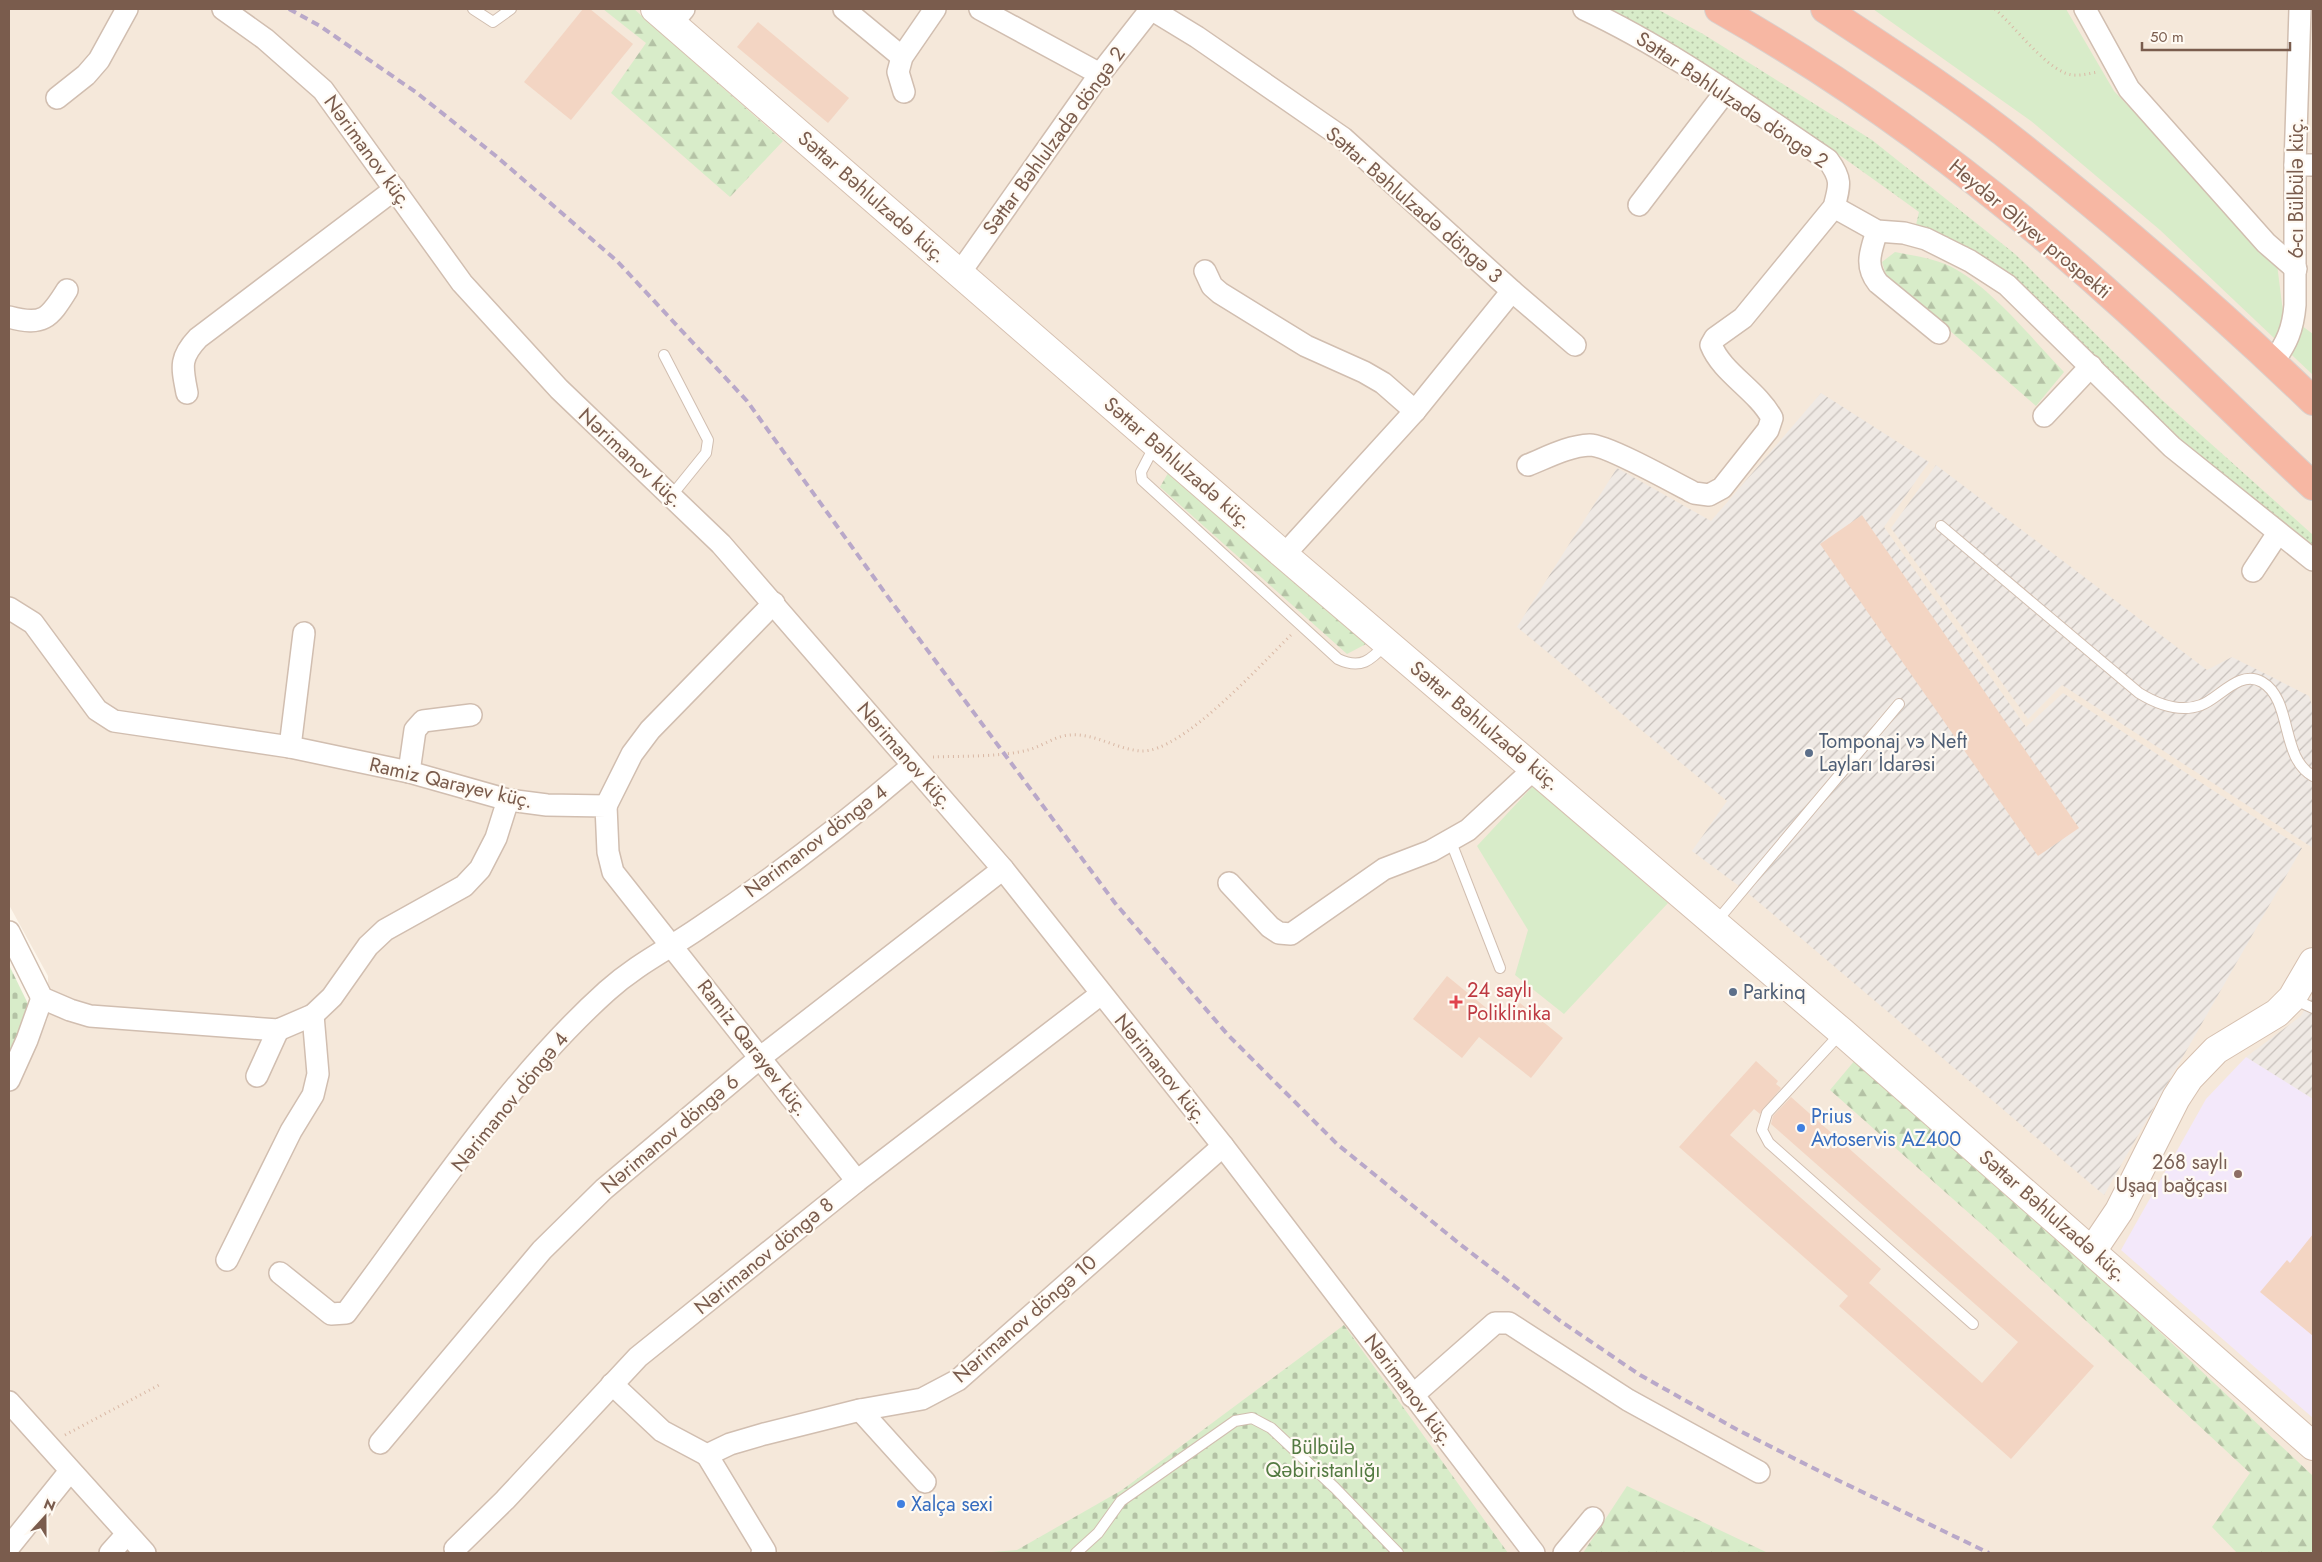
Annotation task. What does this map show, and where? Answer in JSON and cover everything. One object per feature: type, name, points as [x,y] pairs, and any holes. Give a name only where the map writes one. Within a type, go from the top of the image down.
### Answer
[{"type":"highway","name":"Heydər Əliyev prospekti","points":[[1719,9],[1784,45],[1891,118],[1993,195],[2126,308],[2312,485]]},
{"type":"highway","points":[[1825,9],[1924,74],[2022,147],[2165,266],[2273,362],[2313,401]]},
{"type":"main road","name":"Səttar Bəhlulzadə küç.","points":[[670,13],[959,274],[1842,1032],[2313,1446]]},
{"type":"main road","points":[[2092,1251],[2119,1211],[2176,1098],[2189,1078],[2216,1050],[2277,1013],[2303,1003],[2313,962]]},
{"type":"street","points":[[57,98],[86,75],[99,60],[127,9]]},
{"type":"street","name":"Nərimanov küç.","points":[[222,9],[265,39],[323,90],[462,283],[559,389],[672,495],[721,544],[1003,869],[1356,1318],[1412,1396],[1534,1553]]},
{"type":"street","points":[[844,9],[902,57]]},
{"type":"street","points":[[904,92],[898,72],[902,57],[935,9]]},
{"type":"street","points":[[980,9],[1100,74]]},
{"type":"street","name":"Səttar Bəhlulzadə döngə 2","points":[[959,274],[1100,74],[1151,9]]},
{"type":"street","name":"Səttar Bəhlulzadə döngə 3","points":[[1151,9],[1197,37],[1342,138],[1512,291],[1415,411],[1284,554]]},
{"type":"street","name":"Səttar Bəhlulzadə döngə 2","points":[[1528,465],[1574,447],[1592,445],[1609,450],[1694,493],[1709,495],[1722,488],[1768,430],[1772,418],[1754,394],[1716,356],[1711,345],[1715,338],[1743,318],[1834,206],[1840,185],[1837,172],[1828,160],[1726,91],[1616,24],[1584,9]]},
{"type":"street","points":[[2085,9],[2130,89],[2226,200],[2266,243],[2296,269]]},
{"type":"street","name":"6-cı Bülbülə küç.","points":[[2273,362],[2286,344],[2293,326],[2304,308],[2296,269],[2304,165],[2300,9]]},
{"type":"street","points":[[1639,205],[1726,91]]},
{"type":"street","points":[[187,393],[182,369],[185,352],[198,338],[395,189]]},
{"type":"street","points":[[1834,206],[1878,231],[1904,233],[1926,239],[1970,261],[2007,285],[2172,447],[2313,560]]},
{"type":"street","points":[[1878,231],[1868,264],[1871,274],[1878,283],[1939,333]]},
{"type":"street","points":[[1205,272],[1212,286],[1220,293],[1306,346],[1370,376],[1415,411]]},
{"type":"street","points":[[9,318],[31,323],[52,313],[67,290]]},
{"type":"street","points":[[1512,291],[1575,346]]},
{"type":"street","points":[[2044,416],[2091,366]]},
{"type":"street","points":[[2253,571],[2278,533]]},
{"type":"street","points":[[606,806],[632,754],[650,730],[774,604]]},
{"type":"street","name":"Ramiz Qarayev küç.","points":[[9,608],[33,623],[97,710],[114,720],[290,748],[409,772],[508,800],[547,805],[606,806],[608,852],[613,872],[672,944],[857,1181]]},
{"type":"street","points":[[290,748],[304,633]]},
{"type":"street","points":[[409,772],[416,730],[423,721],[471,715]]},
{"type":"street","name":"Nərimanov döngə 4","points":[[280,1273],[331,1314],[346,1313],[498,1110],[544,1054],[607,991],[646,959],[698,929],[838,828],[912,766]]},
{"type":"street","points":[[1229,883],[1270,927],[1279,933],[1292,934],[1384,869],[1451,842],[1468,830],[1535,768]]},
{"type":"street","points":[[9,932],[42,998],[70,1010],[90,1016],[278,1030],[313,1015],[332,997],[368,946],[386,930],[464,886],[480,869],[496,838],[508,800]]},
{"type":"street","name":"Nərimanov döngə 6","points":[[380,1443],[542,1250],[604,1189],[761,1058],[1003,869]]},
{"type":"street","name":"Nərimanov döngə 8","points":[[455,1549],[505,1500],[638,1357],[857,1181],[1101,994]]},
{"type":"street","points":[[9,1080],[27,1040],[42,998]]},
{"type":"street","points":[[226,1260],[291,1130],[313,1095],[318,1074],[313,1015]]},
{"type":"street","points":[[257,1076],[278,1030]]},
{"type":"street","name":"Nərimanov döngə 10","points":[[707,1455],[747,1439],[860,1410],[922,1399],[958,1380],[1222,1146]]},
{"type":"street","points":[[1412,1396],[1495,1323],[1508,1323],[1628,1400],[1759,1472]]},
{"type":"street","points":[[612,1384],[662,1431],[707,1455],[765,1552]]},
{"type":"street","points":[[9,1402],[145,1553]]},
{"type":"street","points":[[860,1410],[926,1482]]},
{"type":"street","points":[[9,1547],[70,1471]]},
{"type":"street","points":[[1564,1553],[1593,1518]]},
{"type":"street","points":[[110,1553],[127,1534]]},
{"type":"lane","points":[[473,9],[493,22],[497,21],[511,9]]},
{"type":"lane","points":[[664,355],[708,440],[706,453],[672,495]]},
{"type":"lane","points":[[1155,444],[1141,472],[1142,480],[1338,659],[1349,664],[1361,664],[1372,658],[1387,643]]},
{"type":"lane","points":[[1941,526],[2140,693],[2154,702],[2175,708],[2201,705],[2230,686],[2246,680],[2260,681],[2274,694],[2298,762],[2306,772],[2313,776]]},
{"type":"lane","points":[[1715,923],[1899,704]]},
{"type":"lane","points":[[1451,842],[1500,968]]},
{"type":"lane","points":[[1842,1032],[1767,1113],[1762,1130],[1769,1143],[1973,1324]]},
{"type":"lane","points":[[1076,1553],[1098,1533],[1121,1501],[1234,1421],[1252,1418],[1271,1428],[1328,1481],[1398,1553]]},
{"type":"path","points":[[1995,9],[2049,62],[2064,73],[2080,76],[2118,68]]},
{"type":"path","points":[[912,766],[932,757],[1026,751],[1063,736],[1087,736],[1139,751],[1155,750],[1169,744],[1215,709],[1301,625]]},
{"type":"path","points":[[46,1445],[161,1384]]},
{"type":"shaded area","points":[[9,9],[2313,9],[2313,1553],[9,1553],[9,1091],[25,1071],[48,1018],[48,976],[9,905]]},
{"type":"shaded area","name":"Tomponaj vэ Neft Layları İdarəsi","points":[[1821,393],[1929,462],[1884,527],[2026,727],[2063,693],[2302,848],[2104,1195],[1743,889],[1692,851],[1727,801],[1517,627],[1617,468],[1711,521]]},
{"type":"shaded area","points":[[1936,465],[2207,670],[2232,657],[2309,696],[2313,709],[2313,848],[2062,685],[2028,719],[1891,528]]},
{"type":"shaded area","points":[[2313,994],[2313,1099],[2246,1057],[2301,1016]]},
{"type":"shaded area","name":"268 saylı Uşaq bağçası","points":[[2246,1057],[2313,1099],[2313,1418],[2121,1250],[2206,1099]]},
{"type":"green space","points":[[603,9],[634,9],[783,141],[730,197],[611,93],[646,43]]},
{"type":"green space","points":[[1606,9],[1657,9],[1703,34],[1872,140],[2015,254],[2162,400],[2313,535],[2313,552],[2191,449],[2014,280],[1915,229],[1919,212],[1727,79],[1688,54]]},
{"type":"green space","points":[[1873,9],[2066,9],[2114,91],[2277,264],[2283,312],[2313,334],[2313,375],[2160,230],[2031,121]]},
{"type":"green space","points":[[1895,252],[1927,258],[1957,270],[1985,291],[2027,331],[2064,372],[2036,406],[1886,275],[1882,262]]},
{"type":"green space","points":[[1171,468],[1366,644],[1347,654],[1160,487]]},
{"type":"green space","points":[[1533,786],[1668,903],[1564,1014],[1515,975],[1528,930],[1477,846]]},
{"type":"green space","points":[[9,965],[31,1010],[9,1070]]},
{"type":"green space","points":[[1856,1059],[2113,1288],[2313,1476],[2313,1553],[2237,1553],[2212,1527],[2250,1473],[1988,1230],[1830,1090]]},
{"type":"green space","name":"Bülbülə Qəbiristanlığı","points":[[1344,1325],[1508,1553],[979,1553],[1017,1550],[1122,1490]]},
{"type":"green space","points":[[1627,1486],[1768,1553],[1583,1553]]},
{"type":"building","points":[[583,9],[590,9],[633,44],[571,120],[524,82]]},
{"type":"building","points":[[758,22],[849,98],[828,123],[737,47]]},
{"type":"building","points":[[1862,515],[2079,828],[2038,856],[1820,544]]},
{"type":"building","points":[[1447,976],[1490,1011],[1496,1004],[1510,1016],[1520,1003],[1563,1038],[1531,1078],[1479,1037],[1462,1058],[1413,1019]]},
{"type":"building","points":[[1756,1061],[1778,1081],[1776,1084],[1781,1088],[1760,1114],[1754,1109],[1730,1135],[1881,1269],[1869,1283],[1982,1383],[2018,1342],[1771,1124],[1773,1116],[1791,1097],[2094,1366],[2011,1459],[1839,1306],[1848,1296],[1679,1147]]},
{"type":"building","points":[[2313,1234],[2313,1336],[2260,1292],[2287,1260],[2290,1263]]},
{"type":"railway","points":[[289,9],[320,26],[417,93],[496,156],[617,261],[747,401],[888,597],[1115,903],[1228,1035],[1337,1144],[1461,1245],[1559,1320],[1640,1375],[1736,1429],[1989,1553]]},
{"type":"place","name":"Tomponaj vэ Neft Layları İdarəsi","points":[[1809,753]]},
{"type":"place","name":"Parkinq","points":[[1733,992]]},
{"type":"place","name":"24 saylı Poliklinika","points":[[1456,1002]]},
{"type":"place","name":"Prius Avtoservis AZ400","points":[[1801,1128]]},
{"type":"place","name":"268 saylı Uşaq bağçası","points":[[2238,1174]]},
{"type":"place","name":"Xalça sexi","points":[[901,1504]]}]
